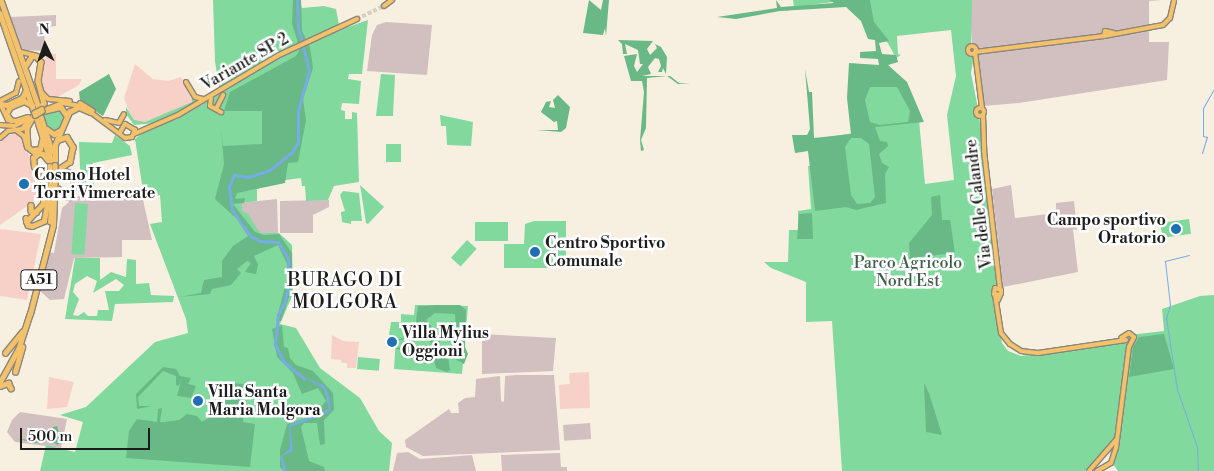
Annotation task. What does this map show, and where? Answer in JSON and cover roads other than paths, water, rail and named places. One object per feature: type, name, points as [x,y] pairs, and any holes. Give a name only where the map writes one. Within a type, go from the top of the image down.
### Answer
[{"type":"highway","name":"A51","points":[[0,384],[24,332],[53,225],[54,181],[52,167],[1,0]]},
{"type":"highway","name":"A51","points":[[0,6],[36,113]]},
{"type":"highway","points":[[0,13],[36,113],[52,167]]},
{"type":"highway","points":[[21,52],[26,65],[36,113]]},
{"type":"highway","points":[[26,65],[27,59],[33,56],[41,62],[38,80],[44,103],[27,128],[28,147],[32,150],[40,149],[43,136]]},
{"type":"highway","points":[[0,103],[7,105],[23,97],[26,87]]},
{"type":"highway","points":[[11,121],[6,114],[10,107],[24,101],[51,133],[59,133],[64,127]]},
{"type":"highway","points":[[36,113],[61,107],[67,116]]},
{"type":"highway","points":[[54,181],[45,219],[32,226],[26,218],[36,212],[44,202],[43,175],[52,167],[57,140],[67,116],[75,108],[90,112]]},
{"type":"highway","points":[[54,181],[60,196],[72,195],[75,186],[73,176],[57,169],[71,160],[73,144],[65,137],[57,140]]},
{"type":"highway","points":[[27,147],[43,154],[52,167]]},
{"type":"highway","points":[[34,166],[35,156],[43,154]]},
{"type":"highway","name":"A51","points":[[0,378],[24,332],[50,228],[52,167]]},
{"type":"highway","points":[[50,228],[54,181]]},
{"type":"highway","points":[[32,205],[31,211],[36,212]]},
{"type":"highway","points":[[4,351],[24,332]]},
{"type":"highway","points":[[15,372],[24,332]]},
{"type":"highway","points":[[0,384],[8,382],[11,388]]},
{"type":"main road","points":[[384,6],[392,0]]},
{"type":"main road","points":[[973,53],[985,49],[1098,36],[1160,26],[1168,20],[1174,0]]},
{"type":"main road","name":"Variante SP 2","points":[[134,134],[146,127],[174,117],[298,46],[357,19]]},
{"type":"main road","points":[[973,53],[974,47]]},
{"type":"main road","points":[[973,53],[968,48],[985,49]]},
{"type":"main road","points":[[21,52],[41,60],[38,81],[45,97],[86,106],[112,125],[122,126],[120,132]]},
{"type":"main road","name":"Via delle Calandre","points":[[973,53],[982,122],[999,282],[998,288]]},
{"type":"main road","points":[[0,103],[16,93],[19,81]]},
{"type":"main road","points":[[186,82],[198,99],[219,91]]},
{"type":"main road","points":[[219,91],[209,102],[221,112]]},
{"type":"main road","points":[[216,109],[223,95]]},
{"type":"main road","points":[[0,124],[14,126],[56,102],[72,102]]},
{"type":"main road","points":[[0,103],[0,117]]},
{"type":"main road","points":[[0,103],[5,118],[11,121],[65,103],[90,112],[120,132],[127,139],[134,134],[133,126]]},
{"type":"main road","name":"Via delle Calandre","points":[[980,109],[981,115]]},
{"type":"main road","points":[[0,124],[14,124],[36,113]]},
{"type":"main road","points":[[0,130],[1,137],[15,130],[22,129],[36,113]]},
{"type":"main road","points":[[101,117],[118,124],[124,114]]},
{"type":"main road","name":"Variante SP 2","points":[[122,126],[146,127]]},
{"type":"main road","points":[[15,130],[23,134],[27,147]]},
{"type":"main road","points":[[998,288],[995,295],[1001,333],[1010,344],[1021,351],[1038,353],[1127,339],[1134,335],[1129,346]]},
{"type":"main road","points":[[997,302],[1000,295],[998,288]]},
{"type":"main road","points":[[995,295],[1000,295]]},
{"type":"main road","points":[[1127,339],[1132,342]]},
{"type":"main road","points":[[1097,471],[1104,468],[1114,459],[1129,346],[1127,339]]},
{"type":"main road","points":[[1089,471],[1107,454],[1118,433]]},
{"type":"main road","points":[[1107,454],[1112,454],[1114,459]]},
{"type":"main road","points":[[1102,460],[1104,468]]},
{"type":"water","points":[[302,376],[325,386],[330,399],[331,409],[328,413],[290,427],[293,451],[282,456],[287,471],[284,471],[280,457],[290,449],[289,425],[329,409],[324,389]]},
{"type":"waterway","points":[[297,0],[298,27],[309,70],[298,111],[298,142],[292,152],[270,170],[249,177],[234,175],[229,186],[232,210],[250,236],[260,241],[278,242],[288,258],[289,282],[285,301],[278,315],[275,345],[284,362],[304,379]]},
{"type":"waterway","points":[[1202,153],[1207,137],[1203,136],[1203,108],[1214,89]]},
{"type":"waterway","points":[[1189,255],[1165,261],[1170,305],[1166,318],[1177,389],[1197,447],[1198,471]]},
{"type":"tunnel","points":[[357,19],[384,6]]},
{"type":"tunnel","points":[[36,110],[39,118]]},
{"type":"place","name":"Cosmo Hotel Torri Vimercate","points":[[24,184]]},
{"type":"place","name":"Campo sportivo Oratorio","points":[[1176,229]]},
{"type":"place","name":"Centro Sportivo Comunale","points":[[535,252]]},
{"type":"place","name":"Villa Mylius Oggioni","points":[[392,342]]},
{"type":"place","name":"Villa Santa Maria Molgora","points":[[198,401]]},
{"type":"district","name":"BURAGO DI MOLGORA","points":[[345,292]]},
{"type":"park label","name":"Parco Agricolo Nord Est","points":[[908,272]]}]
